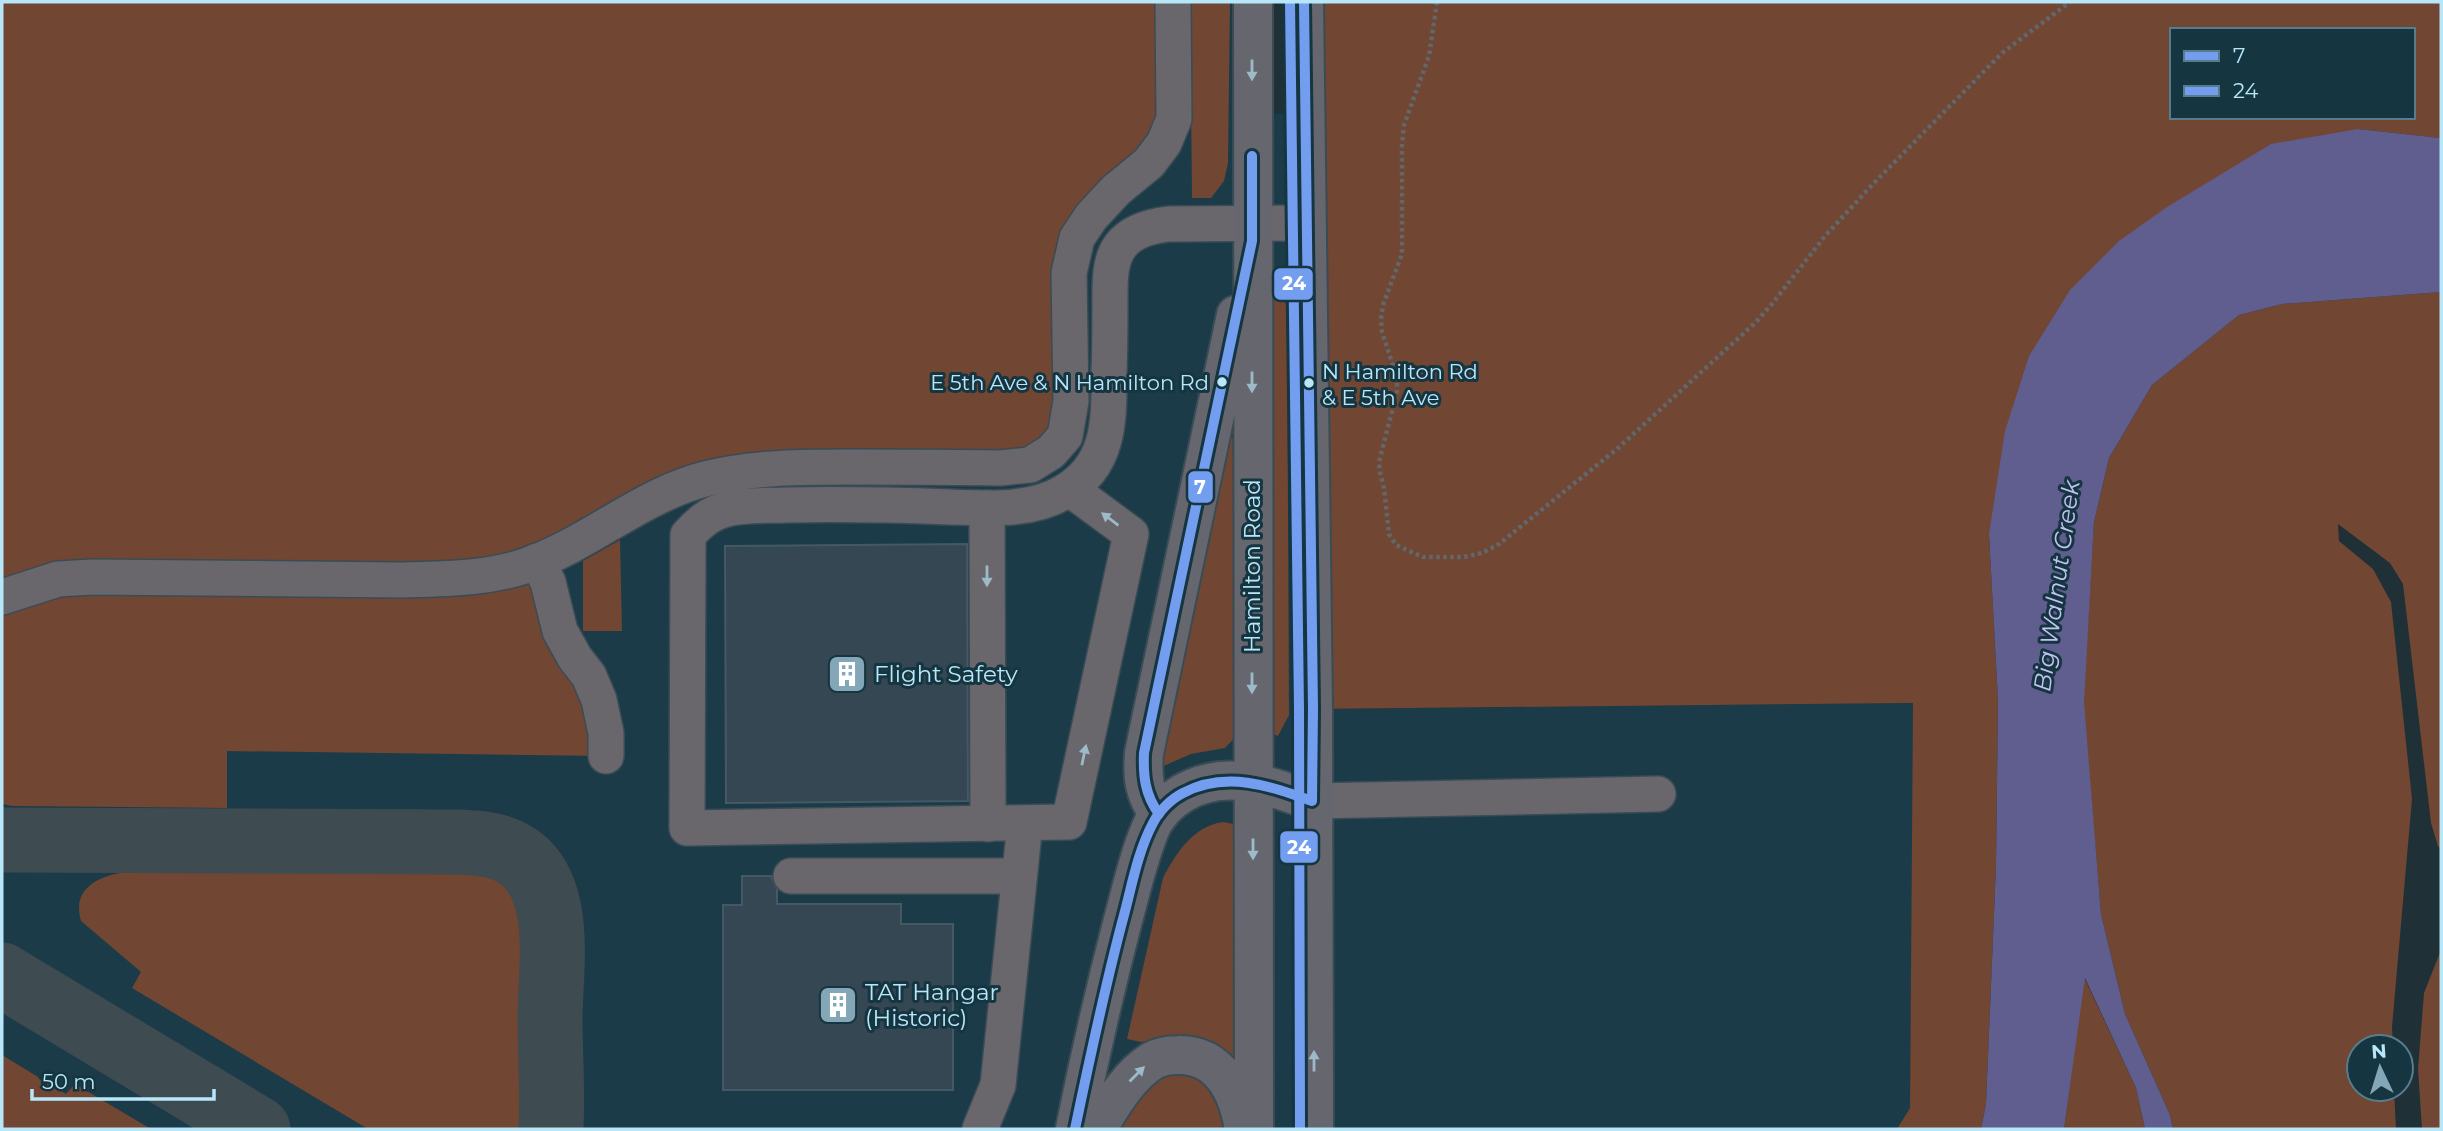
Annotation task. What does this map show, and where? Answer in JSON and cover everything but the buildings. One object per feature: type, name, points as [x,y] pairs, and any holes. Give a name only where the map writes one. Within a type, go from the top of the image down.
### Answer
[{"type":"main road","name":"Hamilton Road","points":[[1252,2],[1254,1129]]},
{"type":"main road","points":[[1304,2],[1313,709],[1314,1129]]},
{"type":"main road","points":[[1159,814],[1146,791],[1142,774],[1144,753],[1252,232]]},
{"type":"main road","points":[[1075,1129],[1102,1004],[1133,884],[1153,824],[1159,814],[1175,799],[1196,787],[1221,782],[1253,781],[1312,801]]},
{"type":"main road","points":[[1097,1129],[1121,1093],[1143,1068],[1154,1059],[1186,1055],[1203,1060],[1225,1078],[1237,1098],[1244,1129]]},
{"type":"lane","points":[[2,597],[58,579],[446,579],[488,573],[537,561],[570,547],[664,494],[708,478],[790,467],[1000,468],[1030,465],[1051,452],[1065,436],[1070,401],[1069,272],[1077,238],[1091,217],[1116,190],[1149,163],[1164,143],[1174,119],[1173,2]]},
{"type":"lane","points":[[1070,488],[1131,534],[1069,822],[687,828],[688,535],[702,519],[728,508],[803,505],[987,508],[1035,504],[1070,488],[1082,480],[1094,465],[1106,432],[1109,404],[1110,279],[1114,258],[1121,245],[1136,233],[1153,226],[1252,232],[1306,223]]},
{"type":"lane","points":[[987,508],[988,824]]},
{"type":"lane","points":[[537,561],[548,582],[560,631],[589,676],[599,700],[606,733],[606,756]]},
{"type":"lane","points":[[1312,801],[1658,794]]},
{"type":"lane","points":[[981,1129],[998,1085],[1025,823]]},
{"type":"lane","points":[[791,876],[1019,876]]},
{"type":"path","points":[[1437,2],[1429,56],[1404,125],[1402,254],[1383,305],[1381,319],[1382,332],[1397,378],[1397,392],[1379,462],[1389,534],[1396,545],[1423,557],[1464,557],[1482,553],[1499,544],[1617,449],[1756,322],[1853,205],[2002,53],[2070,2]]},
{"type":"shaded area","points":[[2,2],[1253,2],[1252,115],[1306,113],[1313,709],[1914,703],[1910,1109],[1897,1129],[2,1129]]},
{"type":"shaded area","points":[[2,2],[1173,2],[1174,119],[1091,217],[1051,452],[758,470],[537,561],[606,756],[227,751],[227,808],[12,806],[2,804]]},
{"type":"shaded area","points":[[1190,2],[1230,2],[1228,163],[1224,181],[1211,198],[1192,198]]},
{"type":"shaded area","points":[[1304,2],[2441,2],[2441,138],[2358,129],[1989,534],[1998,701],[1996,866],[1986,1104],[1981,1129],[1897,1129],[1910,1108],[1913,703],[1313,709]]},
{"type":"shaded area","points":[[1274,292],[1282,296],[1287,305],[1289,715],[1278,736],[1270,733],[1266,293]]},
{"type":"shaded area","points":[[2441,292],[2441,849],[2431,823],[2403,584],[2390,563],[2338,524],[2339,541],[2373,569],[2391,602],[2412,799],[2392,1033],[2345,1033],[2345,1103],[2395,1103],[2396,1129],[2173,1129],[2170,1115],[2125,1014],[2101,914],[2083,702],[2094,522],[2109,458],[2152,385],[2239,315],[2282,304]]},
{"type":"shaded area","points":[[1230,438],[1237,438],[1240,732],[1225,748],[1191,754],[1159,768],[1222,456]]},
{"type":"shaded area","points":[[620,540],[622,631],[583,631],[583,561]]},
{"type":"shaded area","points":[[1213,824],[1233,824],[1241,833],[1244,1067],[1165,1038],[1141,1042],[1127,1039],[1163,878],[1180,850],[1195,834]]},
{"type":"shaded area","points":[[227,866],[481,867],[501,873],[511,880],[522,898],[524,1082],[521,1129],[368,1129],[132,988],[141,972],[81,921],[80,900],[91,885],[109,876],[159,869],[226,871]]},
{"type":"shaded area","points":[[2441,950],[2441,1129],[2422,1129],[2418,1069],[2424,993]]},
{"type":"shaded area","points":[[2084,977],[2136,1088],[2145,1129],[2064,1129]]},
{"type":"shaded area","points":[[2,1055],[66,1094],[75,1084],[151,1129],[2,1129]]},
{"type":"shaded area","points":[[1186,1075],[1204,1083],[1216,1095],[1230,1129],[1119,1129],[1139,1089],[1164,1076]]},
{"type":"water","name":"Big Walnut Creek","points":[[2358,129],[2441,138],[2441,292],[2282,304],[2239,315],[2152,385],[2109,458],[2094,522],[2084,702],[2101,914],[2125,1014],[2170,1115],[2173,1129],[2145,1129],[2136,1088],[2085,978],[2064,1129],[1981,1129],[1986,1104],[1996,866],[1998,701],[1989,534],[2005,431],[2029,356],[2070,290],[2119,241],[2167,207],[2271,144]]},
{"type":"taxiway","points":[[2,840],[459,842],[501,848],[522,860],[537,876],[546,897],[551,920],[551,1129]]},
{"type":"taxiway","points":[[2,975],[258,1129]]},
{"type":"transit line","name":"24","points":[[1290,2],[1299,709],[1300,1129]]},
{"type":"transit line","name":"7","points":[[1075,1129],[1104,995],[1136,868],[1143,845],[1159,814],[1183,793],[1215,782],[1232,781],[1264,786],[1312,801],[1304,2]]},
{"type":"transit line","name":"7","points":[[1159,814],[1146,785],[1144,753],[1252,241],[1252,156]]},
{"type":"place","name":"E 5th Ave & N Hamilton Rd","points":[[1222,382]]},
{"type":"place","name":"N Hamilton Rd & E 5th Ave","points":[[1309,383]]},
{"type":"place","name":"Flight Safety","points":[[847,674]]},
{"type":"place","name":"TAT Hangar (Historic)","points":[[838,1005]]}]
